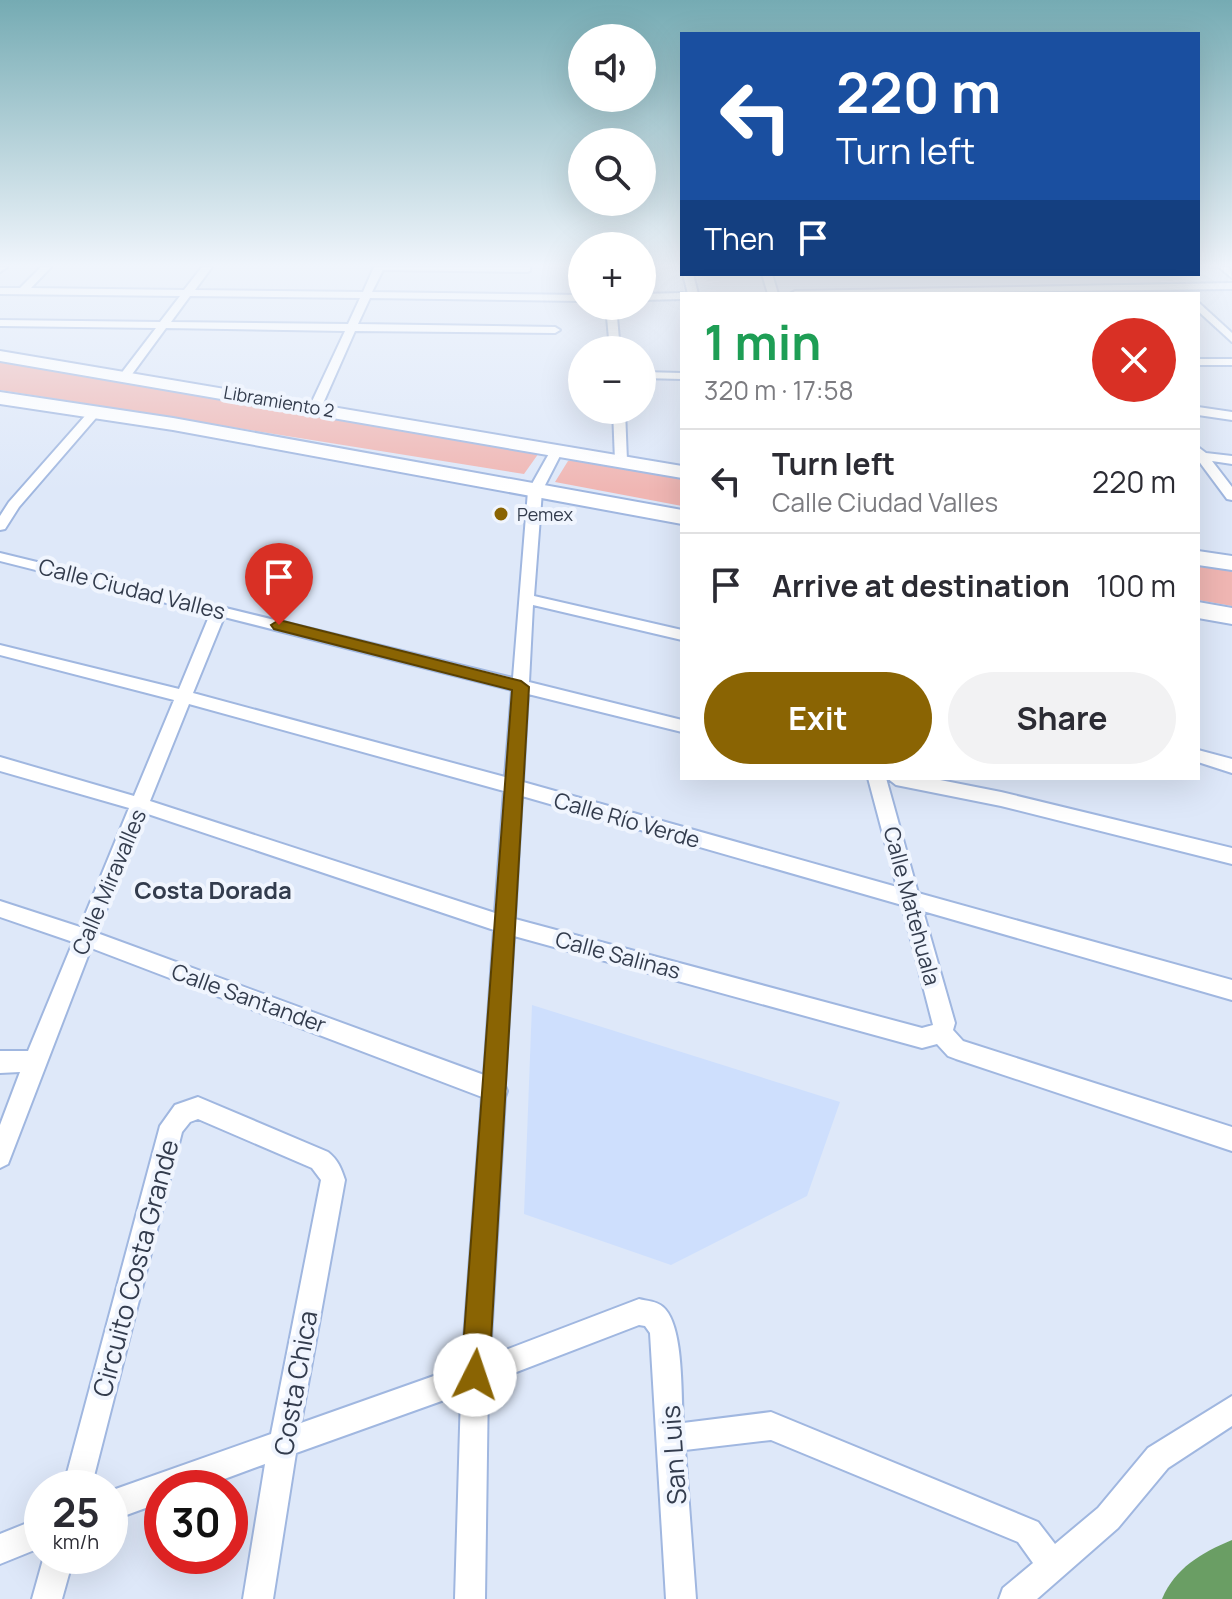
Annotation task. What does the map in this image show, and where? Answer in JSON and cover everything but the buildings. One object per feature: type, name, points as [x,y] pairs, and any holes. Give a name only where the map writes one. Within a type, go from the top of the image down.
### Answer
[{"type":"main road","name":"Libramiento 2","points":[[0,356],[680,472]]},
{"type":"main road","name":"Libramiento 2","points":[[0,398],[96,411],[680,517]]},
{"type":"main road","points":[[1200,558],[1232,563]]},
{"type":"main road","points":[[1200,610],[1232,616]]},
{"type":"street","points":[[126,375],[151,342]]},
{"type":"street","points":[[315,408],[344,342]]},
{"type":"street","points":[[1200,362],[1232,362]]},
{"type":"street","points":[[656,375],[680,376]]},
{"type":"street","points":[[0,526],[14,505],[96,411]]},
{"type":"street","points":[[1200,411],[1232,416]]},
{"type":"street","points":[[620,424],[621,461]]},
{"type":"street","points":[[470,1599],[475,1375],[526,599],[535,491],[557,450]]},
{"type":"street","points":[[1200,453],[1232,460]]},
{"type":"street","points":[[1200,453],[1232,496]]},
{"type":"street","name":"Calle Ciudad Valles","points":[[0,557],[680,726]]},
{"type":"street","points":[[526,599],[680,635]]},
{"type":"street","name":"Calle Miravalles","points":[[0,1156],[35,1061],[219,610]]},
{"type":"street","name":"Calle Río Verde","points":[[0,650],[297,725],[1232,990]]},
{"type":"street","points":[[1200,757],[1232,766]]},
{"type":"street","name":"Calle Salinas","points":[[0,764],[142,805],[505,925],[922,1038],[941,1033]]},
{"type":"street","name":"Calle Matehuala","points":[[878,780],[944,1023],[941,1033]]},
{"type":"street","points":[[905,780],[1232,856]]},
{"type":"street","name":"Calle Santander","points":[[0,909],[85,937],[496,1091]]},
{"type":"street","points":[[941,1033],[956,1049],[968,1054],[1232,1139]]},
{"type":"street","points":[[0,1062],[35,1061]]},
{"type":"street","name":"Circuito Costa Grande","points":[[82,1470],[172,1126],[183,1113],[198,1108],[259,1131],[320,1160],[329,1168]]},
{"type":"street","name":"Costa Chica","points":[[258,1599],[283,1444],[333,1180],[329,1168]]},
{"type":"street","name":"San Luis","points":[[475,1375],[639,1312],[653,1315],[663,1329],[681,1599]]},
{"type":"street","points":[[128,1500],[475,1375]]},
{"type":"street","points":[[1014,1599],[1108,1518],[1158,1458],[1232,1410]]},
{"type":"street","points":[[672,1438],[771,1426],[1028,1532],[1053,1566]]},
{"type":"street","points":[[0,1549],[24,1539]]},
{"type":"street","points":[[47,1599],[54,1574]]},
{"type":"shaded area","points":[[0,361],[541,450],[524,474],[0,390]]},
{"type":"shaded area","points":[[568,461],[680,478],[680,506],[555,482]]},
{"type":"shaded area","points":[[1200,564],[1232,570],[1232,606],[1200,600]]},
{"type":"shaded area","points":[[532,1005],[840,1102],[807,1196],[671,1265],[524,1214]]},
{"type":"waterway","points":[[1193,1599],[1232,1570]]},
{"type":"place","name":"Pemex","points":[[501,514]]},
{"type":"district","name":"Costa Dorada","points":[[213,889]]},
{"type":"route","points":[[279,625],[521,687],[475,1375]]}]
